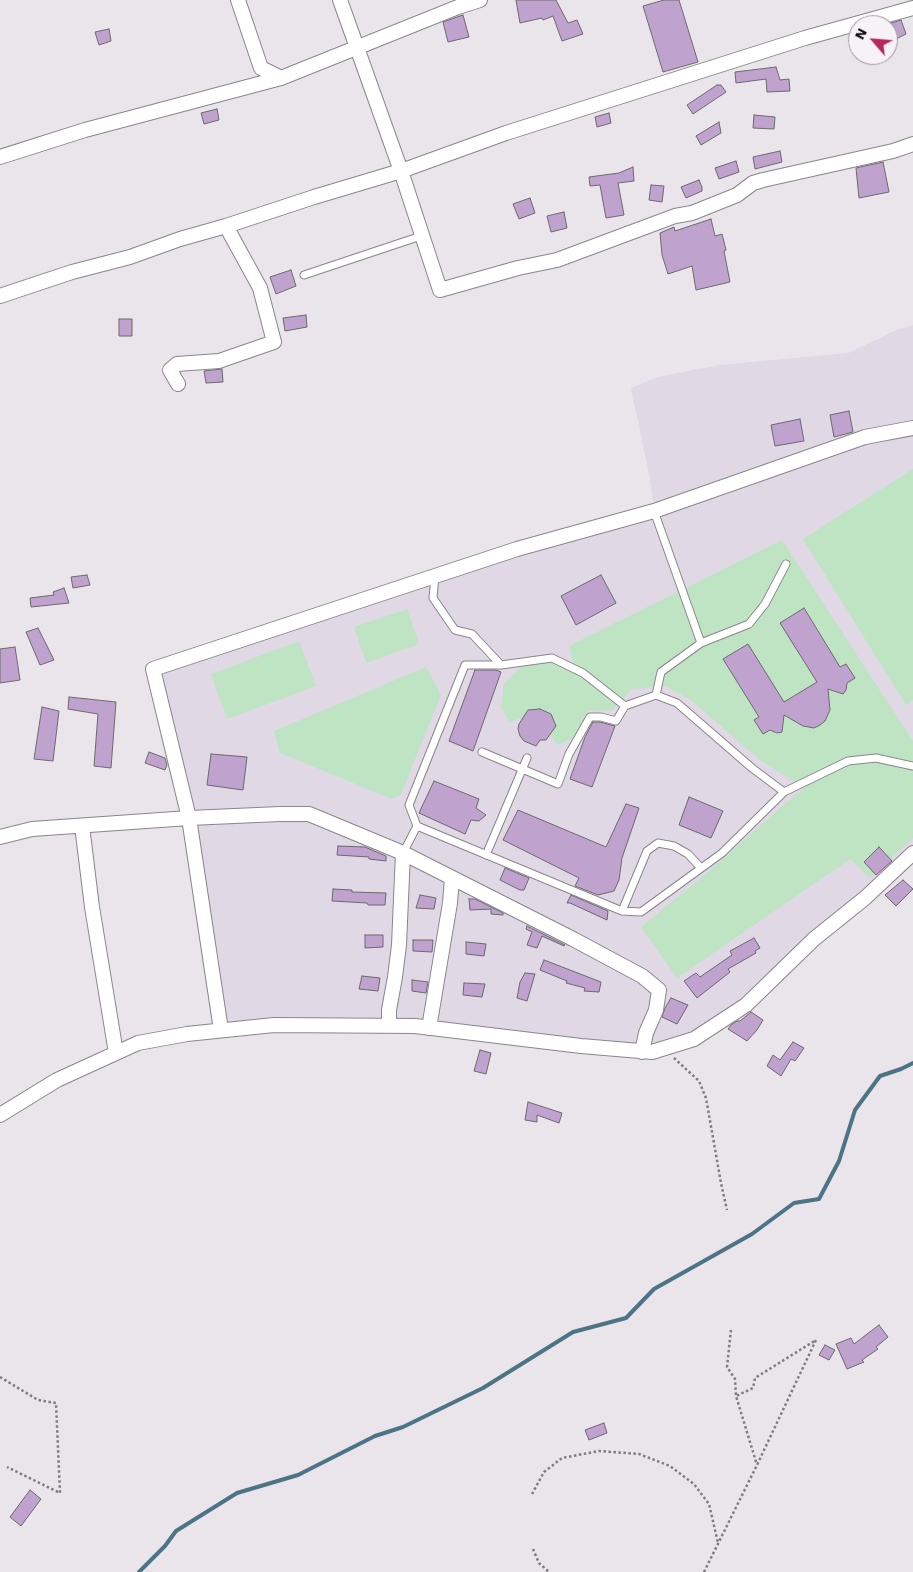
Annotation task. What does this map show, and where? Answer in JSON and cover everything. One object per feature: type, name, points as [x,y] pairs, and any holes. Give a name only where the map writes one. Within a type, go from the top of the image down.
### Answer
[{"type":"street","points":[[238,0],[261,68],[281,78]]},
{"type":"street","points":[[340,0],[401,171],[440,290],[518,268],[557,260],[674,216],[692,213],[737,195],[753,183],[893,151],[913,144]]},
{"type":"street","points":[[0,157],[85,130],[281,78],[458,6],[480,0]]},
{"type":"street","points":[[0,296],[72,272],[130,257],[180,238],[226,226],[401,171],[506,134],[805,38],[913,8]]},
{"type":"street","points":[[178,384],[170,370],[177,364],[219,361],[274,342],[260,288],[226,226]]},
{"type":"street","points":[[221,1030],[190,818],[153,669],[517,549],[654,511],[865,437],[913,428]]},
{"type":"street","points":[[0,837],[32,829],[190,818],[309,814],[403,854],[573,939],[642,976],[659,990],[656,1010],[646,1033],[642,1052]]},
{"type":"street","points":[[82,826],[92,906],[116,1053]]},
{"type":"street","points":[[0,1115],[57,1080],[138,1043],[221,1030],[274,1025],[415,1026],[642,1052],[663,1049],[694,1039],[746,1005],[814,939],[865,898],[913,853]]},
{"type":"street","points":[[389,1025],[389,1010],[396,976],[403,854]]},
{"type":"street","points":[[429,1028],[450,903],[452,878]]},
{"type":"lane","points":[[304,275],[421,236]]},
{"type":"lane","points":[[654,511],[701,644]]},
{"type":"lane","points":[[656,695],[661,672],[701,644],[750,624],[764,604],[786,564]]},
{"type":"lane","points":[[435,576],[433,598],[455,630],[472,634],[501,665]]},
{"type":"lane","points":[[625,706],[584,673],[552,658],[501,665],[465,665],[409,805],[417,826],[622,911],[641,912],[722,853],[784,792],[848,761],[876,758],[913,766]]},
{"type":"lane","points":[[482,752],[558,784],[569,754],[590,717],[601,717],[616,721],[625,706],[656,695],[677,703],[752,768],[784,792]]},
{"type":"lane","points":[[486,855],[527,758]]},
{"type":"lane","points":[[403,854],[417,826]]},
{"type":"lane","points":[[622,911],[647,851],[658,843],[674,846],[688,854],[701,868]]},
{"type":"path","points":[[663,1049],[700,1081],[706,1098],[721,1183],[728,1210]]},
{"type":"path","points":[[731,1330],[727,1366],[735,1379],[736,1396],[756,1465]]},
{"type":"path","points":[[704,1572],[816,1340],[755,1378],[754,1388],[736,1396]]},
{"type":"path","points":[[0,1377],[38,1400],[56,1403],[60,1493],[7,1467]]},
{"type":"path","points":[[532,1494],[544,1472],[562,1458],[599,1451],[640,1454],[670,1466],[694,1484],[709,1504],[718,1543]]},
{"type":"path","points":[[533,1549],[539,1563],[549,1572]]},
{"type":"shaded area","points":[[913,325],[913,853],[746,1005],[694,1039],[652,1052],[429,1028],[221,1030],[204,911],[153,669],[654,511],[650,479],[631,388],[658,377],[719,365],[848,353],[897,330]]},
{"type":"green space","points":[[913,469],[913,700],[906,705],[803,539]]},
{"type":"green space","points":[[782,540],[913,741],[913,838],[870,878],[850,859],[677,978],[641,927],[805,788],[761,761],[691,700],[665,686],[632,689],[612,710],[588,711],[573,738],[558,745],[541,723],[519,718],[510,723],[501,708],[504,683],[527,662],[555,659],[574,667],[569,646]]},
{"type":"green space","points":[[407,609],[419,644],[366,663],[354,627]]},
{"type":"green space","points":[[299,641],[316,686],[227,719],[211,674]]},
{"type":"green space","points":[[426,667],[441,695],[401,794],[392,799],[280,753],[274,731]]},
{"type":"building","points":[[516,0],[556,0],[568,23],[577,20],[583,34],[562,41],[553,16],[543,20],[542,18],[520,23]]},
{"type":"building","points":[[664,0],[679,0],[698,62],[663,72],[643,6]]},
{"type":"building","points":[[463,15],[469,37],[448,42],[443,22]]},
{"type":"building","points":[[901,20],[906,34],[898,38],[898,21]]},
{"type":"building","points":[[109,29],[111,41],[99,45],[95,32]]},
{"type":"building","points":[[776,67],[780,80],[789,79],[790,91],[767,92],[766,79],[736,83],[735,72]]},
{"type":"building","points":[[717,85],[721,85],[726,92],[693,114],[687,105]]},
{"type":"building","points":[[217,109],[219,120],[204,124],[201,113]]},
{"type":"building","points":[[609,113],[611,123],[597,127],[595,117]]},
{"type":"building","points":[[754,115],[775,117],[774,129],[753,128]]},
{"type":"building","points":[[719,122],[721,133],[701,145],[696,136]]},
{"type":"building","points":[[780,151],[782,162],[755,169],[753,157]]},
{"type":"building","points":[[736,161],[739,172],[719,179],[715,168]]},
{"type":"building","points":[[883,162],[889,192],[859,198],[856,168]]},
{"type":"building","points":[[633,167],[634,181],[618,183],[624,215],[606,218],[600,185],[590,186],[589,177],[619,173]]},
{"type":"building","points":[[699,180],[702,191],[686,198],[681,187]]},
{"type":"building","points":[[651,185],[664,186],[662,202],[649,200]]},
{"type":"building","points":[[530,198],[535,213],[519,219],[513,204]]},
{"type":"building","points":[[564,212],[567,228],[551,232],[547,216]]},
{"type":"building","points":[[711,219],[715,236],[722,234],[730,282],[696,290],[692,266],[668,274],[662,255],[660,233],[674,227],[675,231]]},
{"type":"building","points":[[291,270],[296,286],[276,294],[270,277]]},
{"type":"building","points":[[306,315],[307,327],[285,331],[283,318]]},
{"type":"building","points":[[119,319],[132,319],[132,336],[119,336]]},
{"type":"building","points":[[222,369],[223,382],[206,383],[204,371]]},
{"type":"building","points":[[849,411],[853,432],[834,437],[830,415]]},
{"type":"building","points":[[800,419],[804,441],[775,446],[771,425]]},
{"type":"building","points":[[87,575],[90,585],[73,588],[71,577]]},
{"type":"building","points":[[601,575],[616,603],[576,625],[561,596]]},
{"type":"building","points":[[64,588],[69,603],[31,607],[30,598],[54,595],[53,592]]},
{"type":"building","points":[[804,608],[840,667],[846,664],[855,678],[847,683],[843,694],[828,689],[830,710],[825,721],[820,725],[814,728],[803,726],[784,715],[782,732],[777,733],[770,730],[763,734],[754,720],[759,717],[723,659],[748,644],[784,702],[817,682],[780,623]]},
{"type":"building","points":[[38,628],[54,660],[40,665],[26,632]]},
{"type":"building","points":[[15,647],[20,680],[0,683],[0,649]]},
{"type":"building","points":[[475,670],[496,670],[501,672],[473,751],[449,741]]},
{"type":"building","points":[[69,697],[116,702],[111,768],[94,766],[98,714],[68,709]]},
{"type":"building","points":[[42,707],[59,711],[53,761],[34,759]]},
{"type":"building","points":[[540,709],[551,714],[556,726],[546,740],[540,740],[536,746],[524,741],[518,729],[528,710]]},
{"type":"building","points":[[593,722],[615,726],[592,787],[570,779],[585,737]]},
{"type":"building","points":[[149,752],[165,758],[167,765],[165,770],[145,763]]},
{"type":"building","points":[[211,754],[247,757],[243,790],[207,785]]},
{"type":"building","points":[[434,781],[479,799],[476,808],[486,815],[479,821],[471,820],[465,834],[419,813]]},
{"type":"building","points":[[689,797],[723,811],[711,838],[679,825]]},
{"type":"building","points":[[626,804],[639,808],[622,858],[619,880],[614,891],[598,895],[575,886],[579,878],[503,840],[518,810],[606,847]]},
{"type":"building","points":[[338,846],[365,847],[386,856],[386,861],[369,859],[369,857],[337,855]]},
{"type":"building","points":[[879,847],[892,861],[876,875],[864,862]]},
{"type":"building","points":[[505,868],[529,878],[524,890],[520,890],[500,880]]},
{"type":"building","points":[[903,880],[913,889],[896,906],[885,895]]},
{"type":"building","points":[[333,889],[352,890],[352,892],[386,893],[385,905],[332,901]]},
{"type":"building","points":[[420,895],[436,898],[434,909],[416,908]]},
{"type":"building","points":[[571,895],[608,911],[607,920],[567,903]]},
{"type":"building","points":[[469,899],[475,899],[503,913],[503,915],[491,914],[491,909],[470,910]]},
{"type":"building","points":[[527,926],[565,945],[542,936],[537,948],[527,945],[532,932],[526,929]]},
{"type":"building","points":[[365,935],[383,935],[383,947],[365,948]]},
{"type":"building","points":[[754,938],[760,948],[755,951],[756,953],[728,969],[730,972],[697,998],[684,981],[696,973],[700,977],[732,955],[730,951]]},
{"type":"building","points":[[413,940],[433,940],[432,952],[413,951]]},
{"type":"building","points":[[466,942],[486,944],[484,956],[466,954]]},
{"type":"building","points":[[544,960],[601,982],[599,992],[584,991],[585,988],[566,983],[567,981],[540,970]]},
{"type":"building","points":[[525,973],[535,974],[527,1001],[517,998],[520,982]]},
{"type":"building","points":[[362,976],[380,978],[378,991],[359,989]]},
{"type":"building","points":[[412,980],[428,982],[426,993],[412,991]]},
{"type":"building","points":[[464,983],[485,984],[482,997],[463,995]]},
{"type":"building","points":[[671,998],[688,1005],[677,1024],[662,1017]]},
{"type":"building","points":[[751,1012],[763,1020],[747,1041],[728,1029]]},
{"type":"building","points":[[793,1042],[804,1048],[795,1061],[791,1059],[781,1076],[767,1066],[773,1055],[780,1060]]},
{"type":"building","points":[[480,1050],[491,1053],[486,1074],[474,1071]]},
{"type":"building","points":[[528,1102],[562,1113],[559,1123],[537,1115],[537,1122],[525,1120]]},
{"type":"building","points":[[879,1325],[888,1337],[876,1347],[878,1349],[862,1360],[864,1362],[847,1369],[836,1344],[851,1338],[854,1344]]},
{"type":"building","points":[[825,1345],[835,1350],[829,1360],[819,1355]]},
{"type":"building","points":[[604,1423],[607,1433],[589,1440],[585,1430]]},
{"type":"building","points":[[30,1490],[41,1499],[21,1526],[10,1517]]},
{"type":"waterway","points":[[139,1572],[165,1546],[176,1531],[237,1493],[298,1475],[375,1436],[403,1427],[483,1388],[573,1332],[626,1318],[654,1289],[752,1234],[794,1203],[819,1199],[839,1161],[855,1110],[880,1076],[913,1063]]}]
